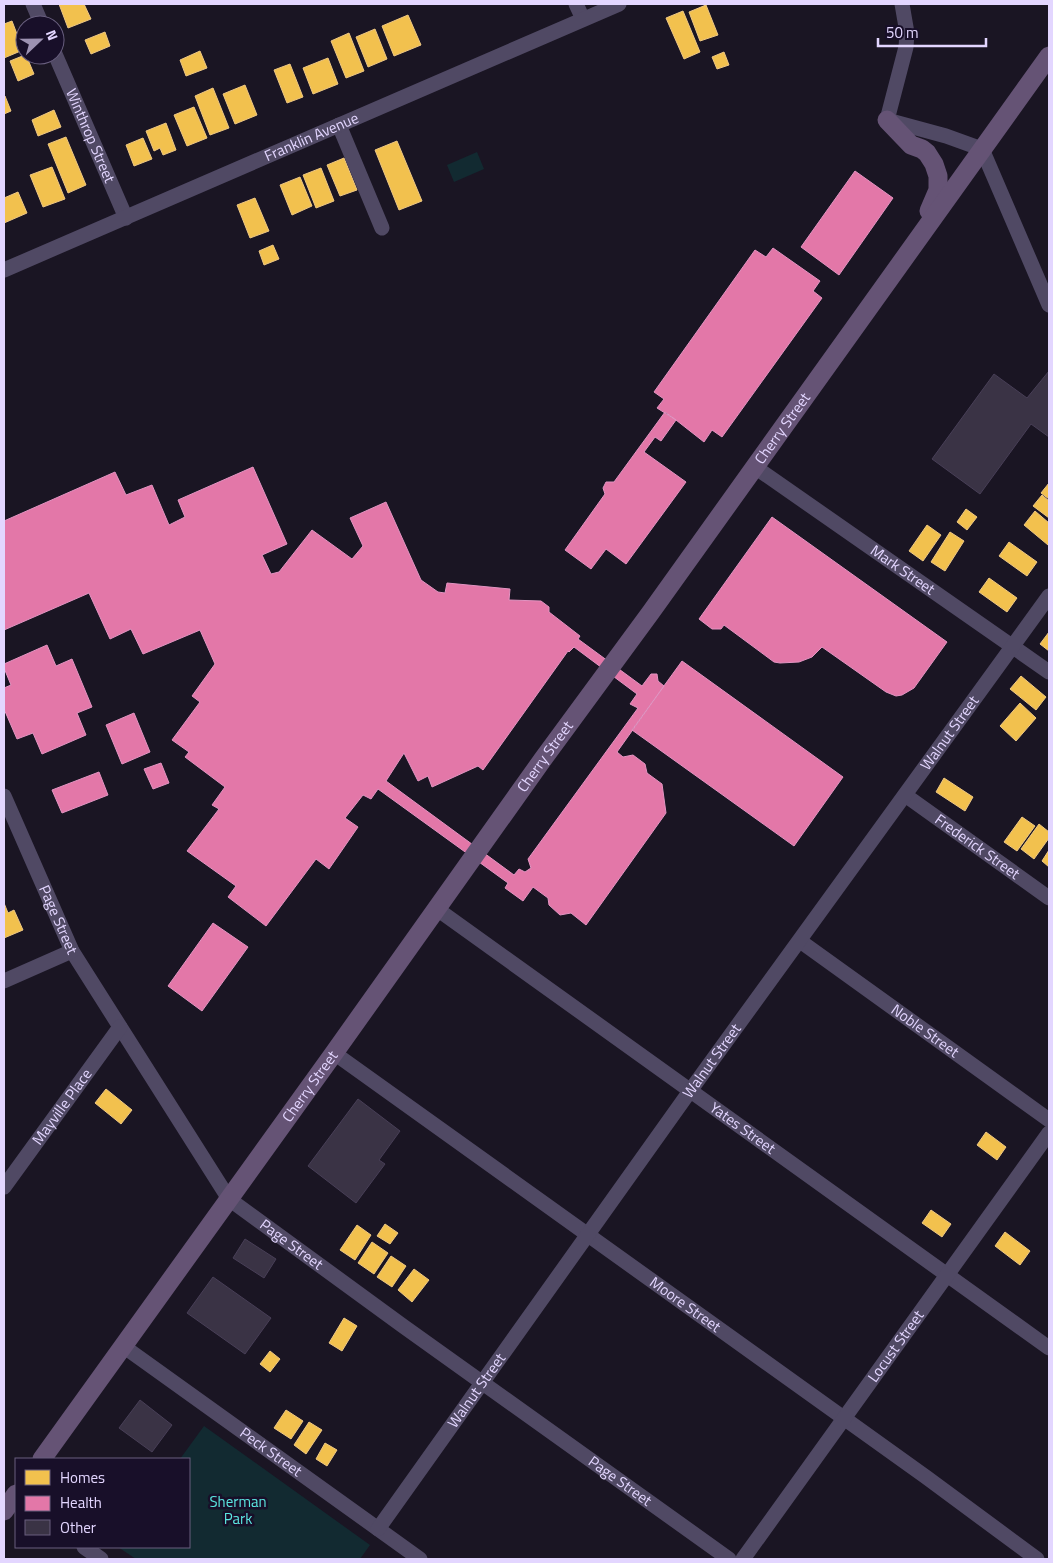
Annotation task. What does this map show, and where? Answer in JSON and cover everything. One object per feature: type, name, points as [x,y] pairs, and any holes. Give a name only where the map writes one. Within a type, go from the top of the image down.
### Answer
[{"type":"main road","name":"Cherry Street","points":[[43,1458],[1049,56]]},
{"type":"main road","points":[[886,120],[911,145],[927,153],[934,164],[938,176],[938,190],[914,246]]},
{"type":"street","points":[[576,4],[583,20]]},
{"type":"street","name":"Franklin Avenue","points":[[4,270],[619,4]]},
{"type":"street","points":[[902,4],[907,33],[906,47],[886,120],[946,136],[982,150],[1049,305]]},
{"type":"street","name":"Winthrop Street","points":[[60,65],[126,218]]},
{"type":"street","points":[[339,125],[382,228]]},
{"type":"street","name":"Mark Street","points":[[755,467],[1049,672]]},
{"type":"street","name":"Walnut Street","points":[[378,1529],[690,1091],[1049,596]]},
{"type":"street","name":"Frederick Street","points":[[905,795],[1049,898]]},
{"type":"street","name":"Page Street","points":[[4,796],[72,951],[229,1199],[403,1326],[730,1559]]},
{"type":"street","name":"Yates Street","points":[[437,909],[1049,1348]]},
{"type":"street","name":"Noble Street","points":[[800,941],[1049,1120]]},
{"type":"street","points":[[4,981],[72,951]]},
{"type":"street","name":"Mayville Place","points":[[4,1187],[120,1027]]},
{"type":"street","name":"Moore Street","points":[[334,1053],[844,1418],[1037,1559]]},
{"type":"street","name":"Locust Street","points":[[743,1559],[1049,1134]]},
{"type":"street","name":"Peck Street","points":[[123,1346],[420,1559]]},
{"type":"street","points":[[86,1548],[102,1559]]},
{"type":"green space","points":[[477,152],[484,169],[454,182],[447,165]]},
{"type":"green space","name":"Sherman Park","points":[[204,1426],[370,1545],[360,1559],[136,1559],[120,1548],[190,1548],[190,1458],[181,1458]]},
{"type":"building: Homes","points":[[59,4],[84,4],[91,19],[68,28],[65,15],[63,15]]},
{"type":"building: Homes","points":[[706,5],[718,35],[700,41],[689,12]]},
{"type":"building: Homes","points":[[683,11],[700,52],[684,59],[666,18]]},
{"type":"building: Homes","points":[[408,15],[421,45],[394,56],[382,26]]},
{"type":"building: Homes","points":[[12,21],[15,29],[15,53],[4,58],[4,24]]},
{"type":"building: Homes","points":[[375,29],[387,59],[368,67],[356,37]]},
{"type":"building: Homes","points":[[105,32],[110,46],[91,54],[85,40]]},
{"type":"building: Homes","points":[[349,33],[364,71],[346,78],[331,41]]},
{"type":"building: Homes","points":[[200,51],[207,68],[186,76],[180,60]]},
{"type":"building: Homes","points":[[724,52],[729,65],[717,69],[712,57]]},
{"type":"building: Homes","points":[[328,58],[338,84],[313,94],[303,68]]},
{"type":"building: Homes","points":[[15,59],[15,65],[30,65],[34,74],[18,81],[10,61]]},
{"type":"building: Homes","points":[[290,64],[303,97],[287,103],[274,70]]},
{"type":"building: Homes","points":[[245,85],[257,115],[235,124],[223,94]]},
{"type":"building: Homes","points":[[213,88],[229,128],[210,135],[195,96]]},
{"type":"building: Homes","points":[[4,96],[11,111],[4,114]]},
{"type":"building: Homes","points":[[194,107],[207,138],[187,146],[174,115]]},
{"type":"building: Homes","points":[[54,110],[61,127],[38,136],[32,120]]},
{"type":"building: Homes","points":[[166,123],[176,150],[163,155],[160,148],[154,151],[146,131]]},
{"type":"building: Homes","points":[[66,137],[86,185],[68,193],[48,144]]},
{"type":"building: Homes","points":[[143,138],[152,159],[134,166],[126,145]]},
{"type":"building: Homes","points":[[397,141],[422,201],[399,210],[375,150]]},
{"type":"building: Homes","points":[[344,158],[357,190],[340,196],[327,165]]},
{"type":"building: Homes","points":[[52,167],[65,199],[43,207],[30,175]]},
{"type":"building: Homes","points":[[321,168],[334,201],[316,208],[303,175]]},
{"type":"building: Homes","points":[[300,177],[312,206],[292,215],[280,185]]},
{"type":"building: Homes","points":[[18,192],[27,213],[4,223],[4,198]]},
{"type":"building: Homes","points":[[255,198],[269,231],[250,238],[237,205]]},
{"type":"building: Homes","points":[[273,245],[279,259],[264,265],[259,251]]},
{"type":"building: Homes","points":[[1049,483],[1049,499],[1041,493]]},
{"type":"building: Homes","points":[[1042,495],[1049,501],[1049,518],[1033,506]]},
{"type":"building: Homes","points":[[966,509],[977,517],[967,530],[957,522]]},
{"type":"building: Homes","points":[[1035,511],[1049,523],[1048,545],[1024,525]]},
{"type":"building: Homes","points":[[927,525],[941,535],[923,561],[909,551]]},
{"type":"building: Homes","points":[[950,532],[964,541],[945,571],[931,562]]},
{"type":"building: Homes","points":[[1009,542],[1037,562],[1027,576],[999,556]]},
{"type":"building: Homes","points":[[989,578],[1017,598],[1007,612],[979,592]]},
{"type":"building: Homes","points":[[1049,632],[1049,651],[1040,644]]},
{"type":"building: Homes","points":[[1021,676],[1046,697],[1036,710],[1010,689]]},
{"type":"building: Homes","points":[[1020,703],[1036,718],[1016,741],[1000,726]]},
{"type":"building: Homes","points":[[944,778],[973,797],[965,811],[936,792]]},
{"type":"building: Homes","points":[[1022,817],[1035,826],[1017,851],[1004,842]]},
{"type":"building: Homes","points":[[1039,824],[1049,832],[1049,838],[1034,859],[1021,849]]},
{"type":"building: Homes","points":[[1049,850],[1049,867],[1042,861]]},
{"type":"building: Homes","points":[[4,903],[8,913],[14,910],[23,930],[4,938]]},
{"type":"building: Homes","points":[[106,1089],[132,1110],[121,1124],[95,1103]]},
{"type":"building: Homes","points":[[986,1132],[1006,1147],[997,1160],[977,1145]]},
{"type":"building: Homes","points":[[931,1210],[951,1224],[942,1237],[922,1223]]},
{"type":"building: Homes","points":[[385,1224],[398,1233],[390,1244],[377,1236]]},
{"type":"building: Homes","points":[[357,1225],[371,1235],[355,1260],[340,1250]]},
{"type":"building: Homes","points":[[1005,1232],[1030,1251],[1020,1265],[995,1246]]},
{"type":"building: Homes","points":[[372,1242],[388,1253],[374,1274],[358,1263]]},
{"type":"building: Homes","points":[[391,1256],[406,1266],[392,1287],[377,1277]]},
{"type":"building: Homes","points":[[414,1269],[429,1280],[412,1302],[398,1290]]},
{"type":"building: Homes","points":[[344,1318],[357,1326],[342,1351],[329,1343]]},
{"type":"building: Homes","points":[[270,1351],[280,1359],[270,1372],[260,1364]]},
{"type":"building: Homes","points":[[286,1410],[303,1421],[291,1439],[274,1428]]},
{"type":"building: Homes","points":[[309,1422],[322,1430],[306,1454],[294,1445]]},
{"type":"building: Homes","points":[[325,1443],[337,1450],[327,1466],[316,1459]]},
{"type":"building: Health","points":[[855,171],[893,198],[839,275],[801,247]]},
{"type":"building: Health","points":[[773,248],[820,281],[813,291],[822,298],[722,437],[712,430],[704,442],[657,408],[664,399],[654,392],[755,250],[766,257]]},
{"type":"building: Health","points":[[665,412],[676,420],[661,441],[655,437],[644,452],[686,482],[626,564],[606,549],[591,569],[565,550],[605,494],[603,488],[606,482],[614,482]]},
{"type":"building: Health","points":[[253,467],[287,544],[262,555],[271,574],[279,572],[312,530],[352,559],[363,546],[350,518],[386,502],[421,580],[438,592],[445,593],[447,583],[510,589],[509,600],[541,601],[549,607],[549,612],[580,636],[578,639],[642,686],[651,674],[657,674],[658,681],[664,686],[617,752],[623,757],[633,755],[645,764],[647,773],[662,784],[666,813],[586,925],[571,913],[560,915],[549,905],[548,898],[533,887],[523,901],[505,888],[508,883],[378,789],[371,799],[363,795],[345,818],[358,827],[329,869],[316,859],[266,926],[228,897],[236,886],[187,851],[219,809],[212,805],[225,787],[185,757],[189,752],[172,740],[200,702],[192,696],[215,664],[200,630],[143,654],[131,629],[110,639],[89,593],[4,630],[4,521],[115,472],[126,495],[152,485],[169,525],[185,517],[178,500]],"holes":[[[574,647],[637,694],[630,704],[638,708],[528,859],[531,868],[525,872],[519,869],[514,875],[386,781],[404,753],[418,781],[428,776],[432,787],[478,766],[483,770],[568,651]]]},
{"type":"building: Health","points":[[772,517],[947,642],[914,688],[902,695],[896,696],[886,692],[822,647],[812,657],[799,662],[774,662],[724,625],[721,629],[712,629],[699,619]]},
{"type":"building: Health","points":[[47,645],[56,666],[72,659],[92,707],[77,713],[86,735],[42,754],[33,733],[17,739],[4,709],[4,688],[11,685],[4,664]]},
{"type":"building: Health","points":[[682,661],[843,777],[794,846],[632,730]]},
{"type":"building: Health","points":[[134,713],[150,752],[122,764],[106,725]]},
{"type":"building: Health","points":[[161,763],[169,783],[153,789],[144,769]]},
{"type":"building: Health","points":[[99,772],[108,795],[62,813],[52,790]]},
{"type":"building: Health","points":[[213,923],[248,947],[202,1011],[168,986]]},
{"type":"building: Other","points":[[1049,371],[1049,437],[1031,424],[980,494],[932,459],[994,374],[1027,398]]},
{"type":"building: Other","points":[[358,1099],[400,1131],[379,1160],[385,1164],[356,1203],[308,1166]]},
{"type":"building: Other","points":[[245,1239],[276,1259],[264,1278],[233,1258]]},
{"type":"building: Other","points":[[213,1277],[271,1318],[245,1354],[187,1313]]},
{"type":"building: Other","points":[[140,1400],[172,1425],[152,1452],[119,1428]]}]
